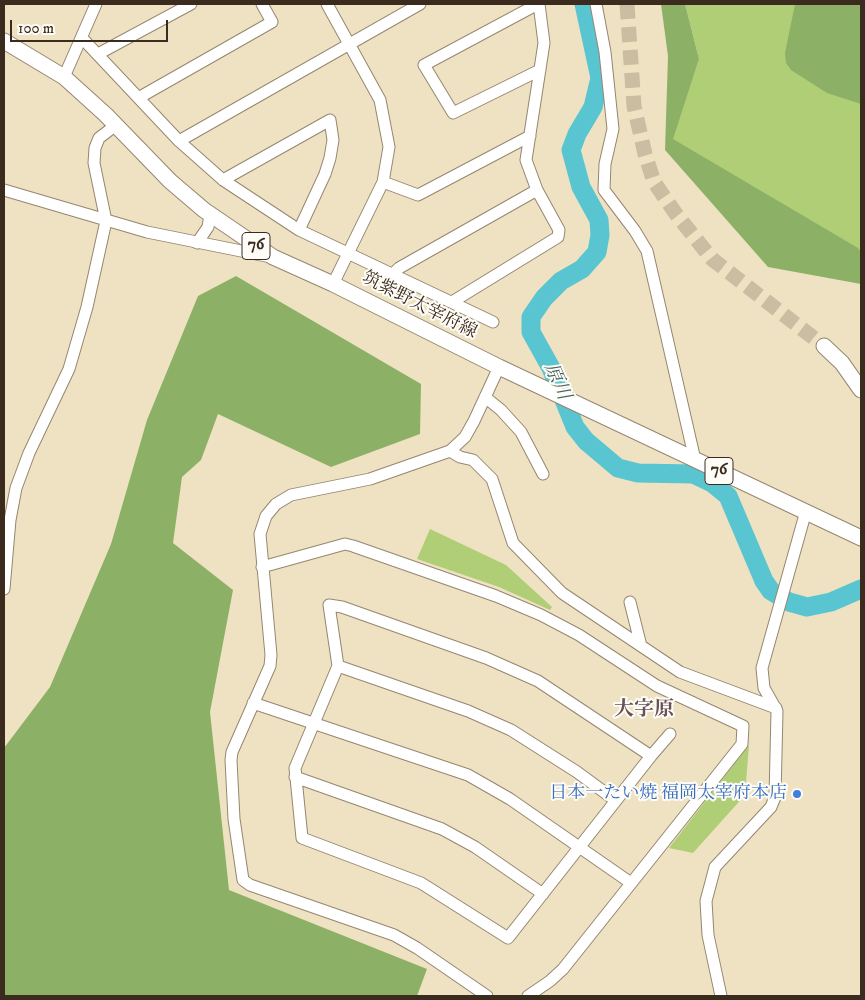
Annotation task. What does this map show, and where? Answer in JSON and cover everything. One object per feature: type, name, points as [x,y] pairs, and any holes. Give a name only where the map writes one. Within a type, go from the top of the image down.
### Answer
[{"type":"main road","name":"筑紫野太宰府線","points":[[4,41],[64,78],[116,124],[170,182],[210,215],[273,257],[333,284],[549,391],[861,538]]},
{"type":"main road","points":[[824,346],[842,363],[861,390]]},
{"type":"street","points":[[64,78],[96,4]]},
{"type":"street","points":[[98,54],[191,4]]},
{"type":"street","points":[[140,97],[272,22],[262,4]]},
{"type":"street","points":[[327,4],[380,100],[389,147],[383,182],[333,284]]},
{"type":"street","points":[[179,141],[420,4]]},
{"type":"street","points":[[452,302],[558,237],[559,230],[537,190],[526,160],[530,136],[540,70],[544,43],[539,4],[424,65],[453,113],[540,70]]},
{"type":"street","points":[[596,4],[605,52],[613,129],[605,164],[604,190],[635,231],[647,251],[695,460]]},
{"type":"street","points":[[82,38],[140,97],[179,141],[223,180],[299,230],[493,322]]},
{"type":"street","points":[[223,180],[330,120],[333,140],[330,158],[325,174],[299,230]]},
{"type":"street","points":[[4,589],[10,520],[16,488],[29,453],[69,369],[87,307],[106,221],[94,163],[95,148],[99,138],[116,124]]},
{"type":"street","points":[[383,182],[418,195],[530,136]]},
{"type":"street","points":[[4,190],[106,221],[273,257]]},
{"type":"street","points":[[393,274],[399,268],[537,190]]},
{"type":"street","points":[[197,242],[208,227],[210,215]]},
{"type":"street","points":[[486,996],[418,948],[394,935],[250,885],[243,880],[234,819],[231,760],[232,752],[270,666],[271,655],[260,534],[266,516],[276,504],[291,494],[370,479],[450,451],[465,437],[499,367]]},
{"type":"street","points":[[485,397],[501,410],[521,432],[543,474]]},
{"type":"street","points":[[450,451],[460,457],[473,460],[492,479],[513,544],[562,593],[680,672],[776,708]]},
{"type":"street","points":[[722,996],[708,935],[706,902],[715,867],[771,807],[775,797],[777,711],[764,688],[762,668],[806,511]]},
{"type":"street","points":[[262,567],[345,544],[353,546],[496,596],[541,615],[579,635],[657,686],[742,726],[742,744],[563,969],[550,981],[528,996]]},
{"type":"street","points":[[630,602],[640,646]]},
{"type":"street","points":[[651,756],[538,681],[477,655],[342,607],[329,605],[338,666],[296,768],[295,777],[302,838],[421,882],[508,938],[615,800],[670,734]]},
{"type":"street","points":[[338,666],[468,711],[511,730],[577,772],[615,800]]},
{"type":"street","points":[[253,703],[468,775],[510,799],[631,882]]},
{"type":"street","points":[[295,777],[442,829],[475,847],[543,894]]},
{"type":"green space","points":[[661,4],[685,4],[699,59],[673,139],[858,248],[861,252],[861,284],[768,267],[665,150],[668,56]]},
{"type":"green space","points":[[685,4],[861,4],[861,252],[672,139],[699,59]]},
{"type":"green space","points":[[795,4],[858,4],[861,6],[861,104],[827,93],[791,70],[786,63],[785,53]]},
{"type":"green space","points":[[236,276],[421,384],[420,434],[331,467],[218,414],[201,460],[182,477],[173,543],[233,590],[210,712],[229,890],[427,969],[417,996],[4,996],[4,748],[50,687],[111,544],[147,420],[198,296]]},
{"type":"green space","points":[[430,529],[506,565],[552,607],[550,610],[499,587],[417,559]]},
{"type":"green space","points":[[749,745],[745,795],[693,853],[669,848]]},
{"type":"waterway","name":"原川","points":[[584,4],[600,78],[593,107],[577,134],[571,150],[581,187],[599,220],[600,235],[597,252],[582,269],[561,281],[544,298],[531,317],[531,332],[551,368],[575,427],[586,441],[618,468],[638,473],[693,474],[712,483],[728,496],[764,581],[771,591],[789,602],[807,607],[831,602],[861,589]]},
{"type":"tunnel","points":[[627,4],[634,106],[645,154],[654,182],[676,214],[712,259],[824,346]]},
{"type":"place","name":"日本一たい焼 福岡太宰府本店","points":[[797,794]]},
{"type":"district","name":"大字原","points":[[644,711]]}]
